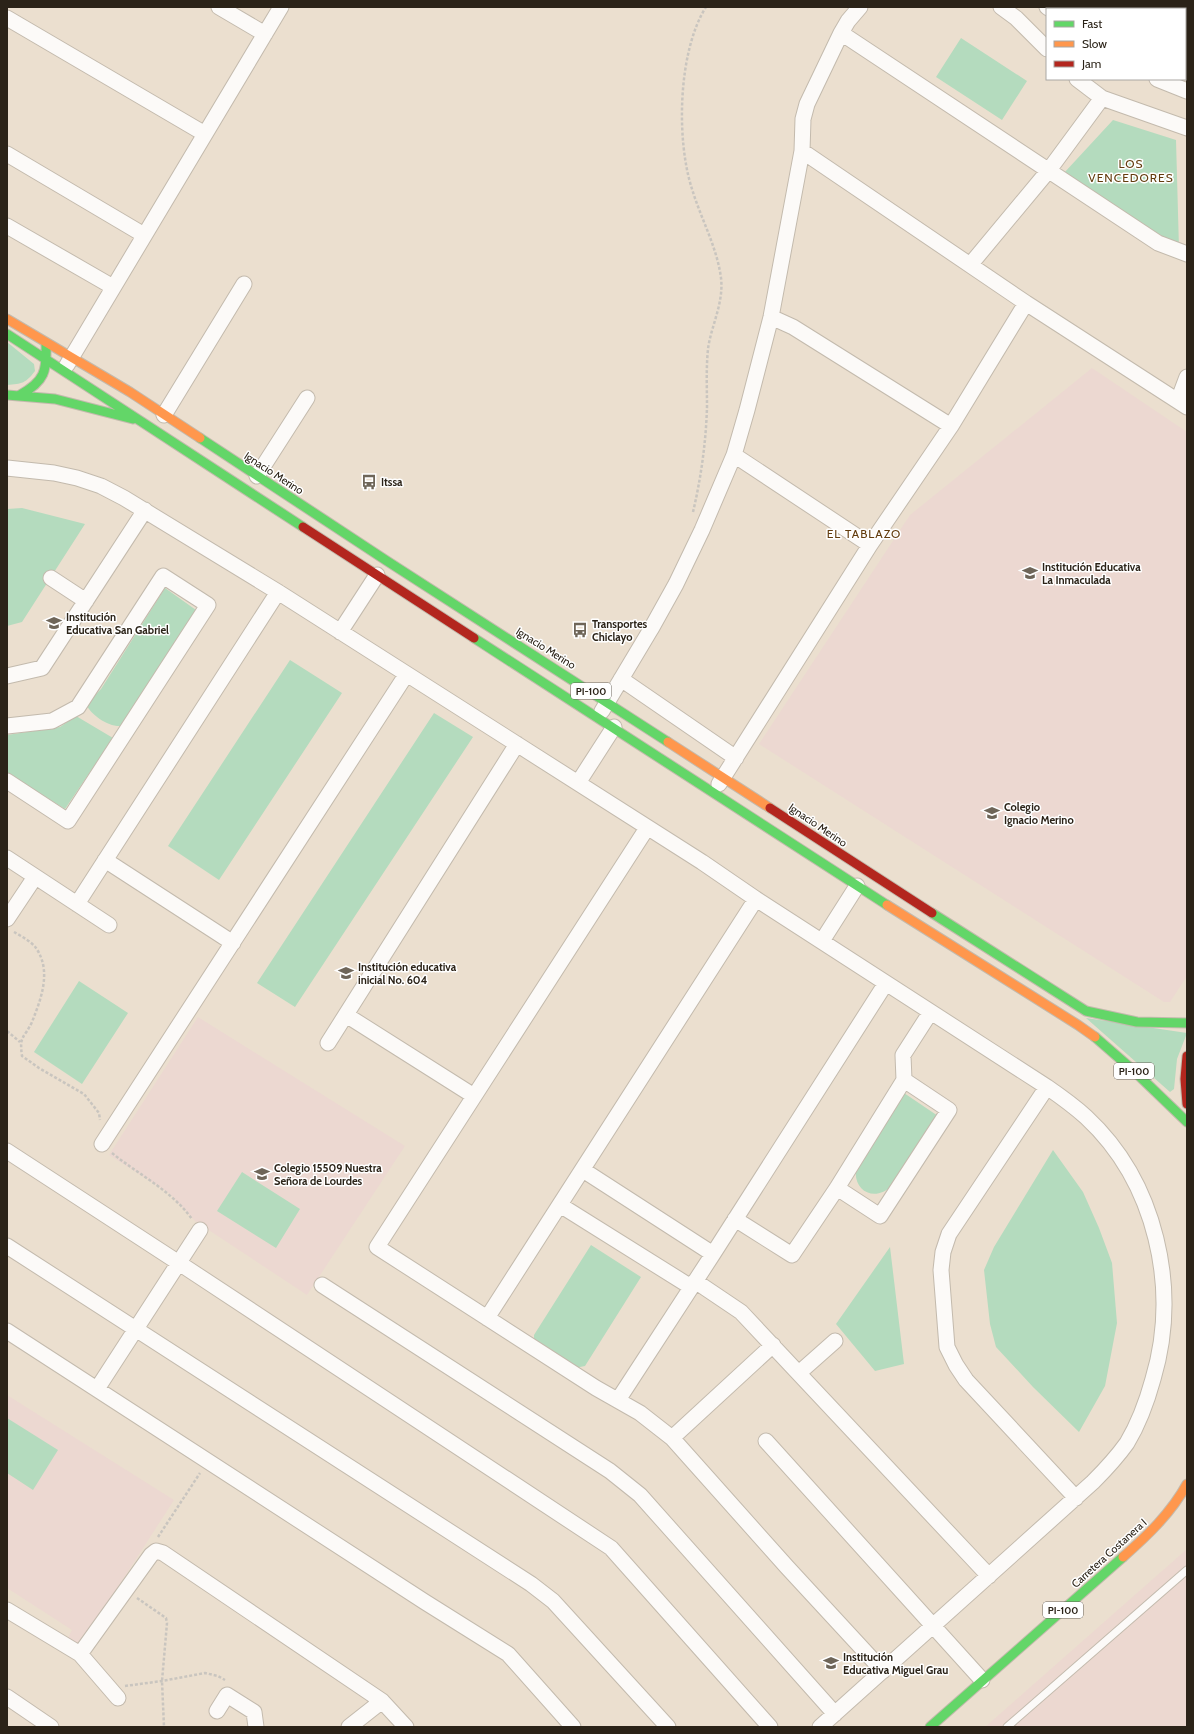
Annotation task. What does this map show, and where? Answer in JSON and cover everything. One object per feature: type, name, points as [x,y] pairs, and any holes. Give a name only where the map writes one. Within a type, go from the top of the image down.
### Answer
[{"type":"main road","name":"Ignacio Merino","points":[[7,319],[164,415],[387,561],[607,701],[867,872],[1086,1011],[1136,1022],[1187,1023]]},
{"type":"main road","name":"PI-100","points":[[7,334],[63,372],[145,423],[857,886],[1078,1025],[1096,1038],[1135,1072],[1187,1122]]},
{"type":"main road","points":[[20,395],[35,387],[43,377],[47,361],[46,342]]},
{"type":"main road","points":[[7,395],[20,395],[70,402],[145,423]]},
{"type":"main road","points":[[1187,1056],[1185,1078],[1187,1104]]},
{"type":"main road","name":"Carretera Costanera I","points":[[930,1727],[1148,1535],[1178,1500],[1187,1484]]},
{"type":"street","points":[[219,7],[265,34]]},
{"type":"street","points":[[63,372],[144,234],[281,7]]},
{"type":"street","points":[[598,717],[652,629],[676,584],[702,530],[734,455],[748,410],[771,317],[802,151],[803,119],[807,104],[841,33],[848,21],[860,7]]},
{"type":"street","points":[[1001,7],[1020,13],[1046,48]]},
{"type":"street","points":[[7,18],[205,134]]},
{"type":"street","points":[[841,33],[1158,243],[1187,254]]},
{"type":"street","points":[[1078,80],[1102,98],[1187,128]]},
{"type":"street","points":[[1160,80],[1187,91]]},
{"type":"street","points":[[970,265],[1049,170],[1102,98]]},
{"type":"street","points":[[802,151],[1026,303],[1182,404],[1187,377]]},
{"type":"street","points":[[7,154],[144,234]]},
{"type":"street","points":[[7,226],[113,287]]},
{"type":"street","points":[[164,415],[244,284]]},
{"type":"street","points":[[713,792],[870,545],[951,426],[1026,303]]},
{"type":"street","points":[[771,317],[793,327],[951,426]]},
{"type":"street","points":[[257,476],[307,398]]},
{"type":"street","points":[[734,455],[870,545]]},
{"type":"street","points":[[7,468],[47,472],[77,478],[101,486],[145,510],[278,592],[406,675],[702,862],[756,899],[1047,1087],[1086,1117],[1106,1138],[1125,1165],[1153,1224],[1160,1255],[1165,1314],[1163,1340],[1157,1366],[1139,1422],[1111,1463],[1076,1498],[820,1727]]},
{"type":"street","points":[[7,676],[42,668],[145,510]]},
{"type":"street","points":[[340,632],[377,575]]},
{"type":"street","points":[[7,726],[52,721],[78,707],[163,576],[208,605],[68,821],[7,781]]},
{"type":"street","points":[[50,578],[86,601]]},
{"type":"street","points":[[77,904],[278,592]]},
{"type":"street","points":[[102,1144],[406,675]]},
{"type":"street","points":[[621,679],[736,758]]},
{"type":"street","points":[[578,783],[614,727]]},
{"type":"street","points":[[328,1042],[517,744]]},
{"type":"street","points":[[647,828],[377,1247],[487,1318],[640,1413],[672,1438],[787,1567],[883,1671]]},
{"type":"street","points":[[7,858],[110,925]]},
{"type":"street","points":[[105,860],[232,944]]},
{"type":"street","points":[[10,925],[35,877]]},
{"type":"street","points":[[822,941],[857,886]]},
{"type":"street","points":[[487,1318],[756,899]]},
{"type":"street","points":[[618,1400],[886,983]]},
{"type":"street","points":[[735,1219],[792,1255],[837,1188],[904,1080],[902,1055],[930,1012]]},
{"type":"street","points":[[346,1014],[474,1096]]},
{"type":"street","points":[[837,1188],[880,1216],[949,1110],[904,1080]]},
{"type":"street","points":[[1047,1087],[949,1234],[943,1252],[942,1278],[947,1347],[956,1366],[966,1380],[1076,1498]]},
{"type":"street","points":[[7,1151],[611,1548],[770,1727]]},
{"type":"street","points":[[583,1170],[713,1254]]},
{"type":"street","points":[[560,1205],[741,1312],[800,1372],[989,1576]]},
{"type":"street","points":[[97,1389],[200,1230]]},
{"type":"street","points":[[7,1246],[531,1584],[553,1601],[668,1727]]},
{"type":"street","points":[[322,1285],[610,1471],[640,1495],[835,1714]]},
{"type":"street","points":[[7,1331],[425,1602],[508,1654],[573,1727]]},
{"type":"street","points":[[800,1372],[835,1341]]},
{"type":"street","points":[[672,1438],[773,1345]]},
{"type":"street","points":[[766,1441],[982,1680]]},
{"type":"street","points":[[80,1654],[151,1555],[156,1552],[163,1553],[382,1700],[406,1727]]},
{"type":"street","points":[[7,1610],[80,1654],[118,1698]]},
{"type":"street","points":[[217,1711],[227,1695],[254,1712],[256,1727]]},
{"type":"street","points":[[7,1697],[51,1727]]},
{"type":"street","points":[[349,1727],[382,1700]]},
{"type":"lane","points":[[1007,1727],[1187,1570]]},
{"type":"path","points":[[691,520],[704,442],[708,348],[721,293],[721,278],[716,259],[685,165],[682,138],[683,95],[686,63],[692,37],[699,18],[706,7]]},
{"type":"path","points":[[10,925],[36,948],[44,964],[44,985],[31,1023],[20,1042],[22,1056],[39,1068],[84,1094],[99,1113],[100,1120]]},
{"type":"path","points":[[7,1031],[20,1042]]},
{"type":"path","points":[[102,1144],[184,1208],[200,1230]]},
{"type":"path","points":[[156,1552],[158,1535],[208,1461]]},
{"type":"path","points":[[126,1591],[166,1618],[167,1632],[162,1681],[164,1727]]},
{"type":"path","points":[[118,1698],[123,1687],[128,1684],[142,1684],[205,1673],[218,1676],[229,1682]]},
{"type":"shaded area","name":"Institución Educativa La Inmaculada","points":[[1092,368],[1187,432],[1187,976],[1170,1002],[1164,1002],[759,744],[910,515]]},
{"type":"shaded area","name":"Colegio 15509 Nuestra Señora de Lourdes","points":[[198,1017],[405,1146],[307,1295],[195,1221],[169,1193],[109,1155]]},
{"type":"shaded area","points":[[7,1395],[174,1500],[80,1646],[68,1638],[72,1630],[7,1588]]},
{"type":"shaded area","points":[[1187,1549],[1187,1727],[985,1727],[1137,1593]]},
{"type":"green space","points":[[961,38],[1027,81],[1002,120],[936,77]]},
{"type":"green space","points":[[1113,120],[1176,140],[1179,249],[1064,173]]},
{"type":"green space","points":[[7,342],[34,364],[35,371],[29,378],[20,383],[7,385]]},
{"type":"green space","points":[[22,508],[85,524],[22,622],[7,626],[7,509]]},
{"type":"green space","points":[[165,588],[196,610],[121,726],[111,725],[100,720],[86,704],[101,689]]},
{"type":"green space","points":[[290,660],[342,693],[219,880],[168,846]]},
{"type":"green space","points":[[434,713],[473,737],[295,1007],[257,983]]},
{"type":"green space","points":[[76,716],[113,738],[65,809],[7,773],[7,735],[60,727]]},
{"type":"green space","points":[[79,981],[128,1013],[82,1084],[34,1052]]},
{"type":"green space","points":[[1086,1018],[1187,1033],[1177,1059],[1174,1089],[1170,1092]]},
{"type":"green space","points":[[904,1093],[938,1116],[892,1185],[880,1193],[873,1194],[867,1192],[858,1184],[856,1169]]},
{"type":"green space","points":[[1053,1150],[1083,1192],[1112,1263],[1117,1323],[1105,1386],[1079,1432],[1033,1387],[996,1347],[990,1324],[984,1270],[994,1247]]},
{"type":"green space","points":[[242,1172],[300,1209],[276,1248],[217,1211]]},
{"type":"green space","points":[[591,1245],[641,1277],[585,1366],[575,1368],[534,1342],[534,1335]]},
{"type":"green space","points":[[890,1247],[904,1364],[875,1371],[836,1324]]},
{"type":"green space","points":[[7,1418],[58,1450],[33,1490],[7,1473]]},
{"type":"traffic: fast","points":[[7,334],[303,527]]},
{"type":"traffic: fast","points":[[20,395],[35,385],[43,374],[46,361],[46,344]]},
{"type":"traffic: fast","points":[[7,395],[55,399],[133,419]]},
{"type":"traffic: fast","points":[[200,438],[387,561],[668,742]]},
{"type":"traffic: fast","points":[[474,638],[887,905]]},
{"type":"traffic: fast","points":[[932,913],[1086,1011],[1137,1022],[1187,1023]]},
{"type":"traffic: fast","points":[[1095,1037],[1134,1071],[1187,1122]]},
{"type":"traffic: fast","points":[[930,1727],[1123,1557]]},
{"type":"traffic: slow","points":[[7,319],[130,392],[200,438]]},
{"type":"traffic: slow","points":[[668,742],[770,808]]},
{"type":"traffic: slow","points":[[887,905],[1095,1037]]},
{"type":"traffic: slow","points":[[1123,1557],[1174,1505],[1187,1484]]},
{"type":"traffic: jam","points":[[303,527],[474,638]]},
{"type":"traffic: jam","points":[[770,808],[932,913]]},
{"type":"traffic: jam","points":[[1187,1056],[1185,1079],[1187,1104]]},
{"type":"place","name":"Itssa","points":[[369,482]]},
{"type":"place","name":"Institución Educativa La Inmaculada","points":[[1030,573]]},
{"type":"place","name":"Institución Educativa San Gabriel","points":[[54,623]]},
{"type":"place","name":"Transportes Chiclayo","points":[[580,630]]},
{"type":"place","name":"Colegio Ignacio Merino","points":[[992,813]]},
{"type":"place","name":"Institución educativa inicial No. 604","points":[[346,973]]},
{"type":"place","name":"Colegio 15509 Nuestra Señora de Lourdes","points":[[262,1174]]},
{"type":"place","name":"Institución Educativa Miguel Grau","points":[[831,1663]]},
{"type":"district","name":"LOS VENCEDORES","points":[[1131,171]]},
{"type":"district","name":"EL TABLAZO","points":[[864,534]]}]
